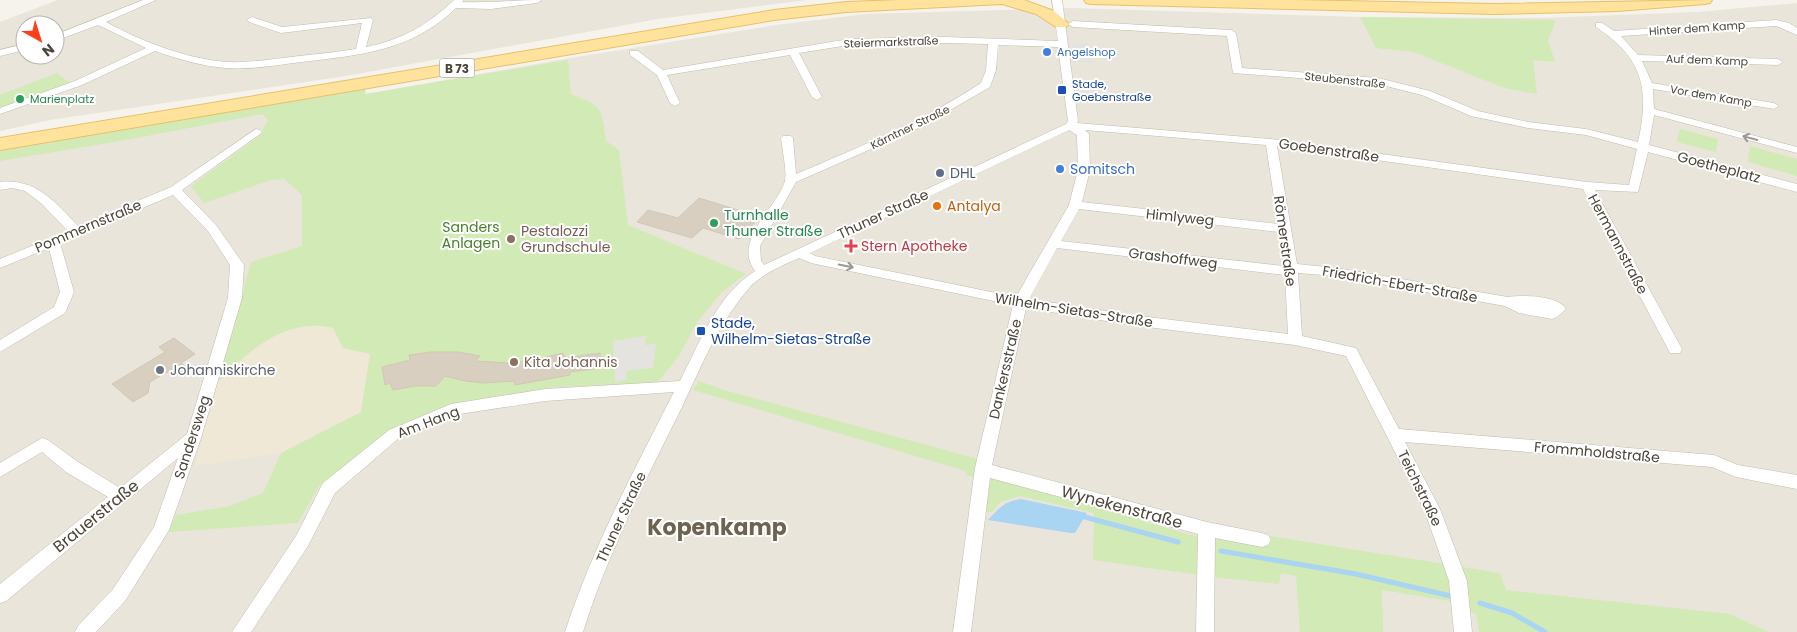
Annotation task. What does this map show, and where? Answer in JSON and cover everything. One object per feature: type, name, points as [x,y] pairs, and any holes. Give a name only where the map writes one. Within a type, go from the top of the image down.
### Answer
[{"type":"main road","points":[[1003,0],[1039,8],[1067,24]]},
{"type":"main road","name":"B 73","points":[[0,144],[774,15],[846,7],[1003,0]]},
{"type":"main road","points":[[1093,0],[1494,9],[1618,6],[1705,0]]},
{"type":"street","points":[[65,34],[151,0]]},
{"type":"street","points":[[99,22],[123,36],[154,48],[212,63],[244,66],[360,52],[387,45],[421,31],[456,2],[491,6],[537,0]]},
{"type":"street","points":[[1057,0],[1067,24],[1064,44],[1073,121],[1070,126]]},
{"type":"street","points":[[252,20],[281,30],[368,20],[360,52]]},
{"type":"street","name":"Hinter dem Kamp","points":[[1614,34],[1781,23],[1797,32]]},
{"type":"street","name":"Steubenstraße","points":[[1067,24],[1231,33],[1237,71],[1378,81],[1426,94],[1476,114],[1528,125],[1586,132],[1642,146]]},
{"type":"street","name":"Hermannstraße","points":[[1587,186],[1634,190],[1649,111],[1648,85],[1636,58],[1614,34],[1598,25]]},
{"type":"street","name":"Steiermarkstraße","points":[[661,73],[849,42],[945,40],[1064,44]]},
{"type":"street","name":"Kärntner Straße","points":[[791,180],[877,144],[930,119],[986,85],[990,70],[993,42]]},
{"type":"street","points":[[0,111],[34,101],[92,79],[154,48]]},
{"type":"street","points":[[0,54],[15,50]]},
{"type":"street","points":[[793,52],[817,97]]},
{"type":"street","points":[[634,53],[661,73],[675,104]]},
{"type":"street","name":"Auf dem Kamp","points":[[1636,58],[1778,62]]},
{"type":"street","name":"Vor dem Kamp","points":[[1648,85],[1774,106]]},
{"type":"street","points":[[1649,111],[1797,150]]},
{"type":"street","name":"Goebenstraße","points":[[1070,126],[1271,142],[1587,186]]},
{"type":"street","name":"Dankersstraße","points":[[962,632],[983,468],[1020,302],[1075,205],[1084,170],[1083,134],[1070,126]]},
{"type":"street","name":"Thuner Straße","points":[[574,632],[587,591],[683,386],[720,314],[747,282],[762,271],[1070,126]]},
{"type":"street","points":[[175,190],[256,132]]},
{"type":"street","points":[[762,271],[755,262],[754,246],[791,180],[788,138]]},
{"type":"street","name":"Römerstraße","points":[[1271,142],[1291,269],[1295,340]]},
{"type":"street","name":"Goetheplatz","points":[[1642,146],[1797,188]]},
{"type":"street","points":[[0,186],[14,184],[34,193],[50,204],[75,232]]},
{"type":"street","name":"Hermannstraße","points":[[1587,186],[1641,289],[1675,348]]},
{"type":"street","name":"Pommernstraße","points":[[0,264],[175,190]]},
{"type":"street","name":"Sandersweg","points":[[84,632],[119,595],[160,530],[192,438],[235,298],[237,265],[212,228],[175,190]]},
{"type":"street","name":"Himlyweg","points":[[1075,205],[1284,229]]},
{"type":"street","points":[[0,347],[60,310],[67,292],[53,241]]},
{"type":"street","name":"Grashoffweg","points":[[1054,244],[1272,270],[1291,269]]},
{"type":"street","name":"Wilhelm-Sietas-Straße","points":[[800,253],[811,259],[1020,302],[1131,320],[1295,340],[1351,352]]},
{"type":"street","name":"Friedrich-Ebert-Straße","points":[[1291,269],[1301,268],[1359,275],[1508,302]]},
{"type":"street","name":"Teichstraße","points":[[1351,352],[1432,509],[1458,581],[1463,632]]},
{"type":"street","name":"Am Hang","points":[[241,632],[302,541],[329,488],[394,434],[451,410],[545,395],[683,386]]},
{"type":"street","name":"Frommholdstraße","points":[[1394,435],[1714,461],[1736,471],[1797,482]]},
{"type":"street","name":"Brauerstraße","points":[[0,595],[192,438]]},
{"type":"street","points":[[0,471],[42,444],[72,467],[120,496]]},
{"type":"street","name":"Wynekenstraße","points":[[983,468],[990,472],[1207,529],[1262,540]]},
{"type":"street","points":[[1205,632],[1207,529]]},
{"type":"shaded area","points":[[58,0],[807,0],[658,19],[346,76],[50,120],[0,131],[0,22],[15,16],[15,65],[65,65],[65,15],[18,15]]},
{"type":"shaded area","name":"Kopenkamp","points":[[1797,3],[1797,632],[0,632],[0,155],[112,139],[570,58],[776,25],[866,14],[1070,8],[1360,17],[1542,18],[1697,12]]},
{"type":"shaded area","points":[[1073,43],[1091,44],[1093,63],[1075,62]]},
{"type":"shaded area","points":[[317,324],[333,328],[343,348],[370,354],[361,412],[281,453],[195,466],[218,382],[242,357],[269,338],[295,327]]},
{"type":"shaded area","points":[[646,336],[644,345],[656,344],[653,368],[626,371],[626,380],[615,382],[613,341]]},
{"type":"green space","points":[[1360,17],[1556,20],[1548,40],[1555,62],[1533,60],[1537,94],[1504,88],[1414,52],[1376,48]]},
{"type":"green space","name":"Sanders Anlagen","points":[[568,60],[571,94],[590,102],[599,110],[606,141],[619,150],[628,225],[746,274],[722,292],[698,321],[679,356],[657,383],[554,387],[451,405],[391,429],[319,486],[298,523],[168,532],[176,515],[230,506],[263,493],[281,453],[361,412],[370,354],[343,348],[333,328],[300,327],[284,332],[256,348],[218,382],[251,262],[302,246],[302,195],[284,179],[271,180],[204,203],[191,186],[259,136],[268,120],[262,114],[126,140],[0,161],[0,148],[366,87],[365,94]]},
{"type":"green space","points":[[57,73],[71,84],[0,109],[0,95]]},
{"type":"green space","points":[[1680,129],[1718,139],[1716,152],[1677,142]]},
{"type":"green space","points":[[1750,146],[1797,159],[1797,176],[1748,162]]},
{"type":"green space","points":[[699,381],[724,390],[978,459],[1004,480],[1191,535],[1260,546],[1263,535],[1500,573],[1506,590],[1730,614],[1768,632],[1479,632],[1476,614],[1449,601],[1382,590],[1383,632],[1300,632],[1296,576],[1281,573],[1279,584],[1213,577],[1093,560],[1094,513],[1020,496],[1000,502],[992,512],[984,512],[988,480],[966,475],[966,471],[693,390]]},
{"type":"water","points":[[1021,499],[1087,513],[1075,533],[988,520],[1003,506],[1011,501]]},
{"type":"building","name":"Turnhalle Thuner Straße","points":[[699,198],[760,217],[739,239],[703,228],[692,238],[637,222],[648,210],[678,218]]},
{"type":"building","name":"Johanniskirche","points":[[174,338],[195,354],[181,363],[188,368],[174,377],[167,372],[150,382],[148,393],[133,402],[112,384],[165,352],[159,347]]},
{"type":"building","name":"Kita Johannis","points":[[431,352],[458,352],[480,356],[475,361],[509,363],[563,353],[566,358],[600,353],[601,368],[570,372],[570,375],[515,385],[514,381],[484,383],[445,376],[436,386],[415,386],[393,390],[390,383],[385,385],[382,367],[410,360],[409,355]]},
{"type":"waterway","points":[[1081,516],[1178,542]]},
{"type":"waterway","points":[[1221,551],[1356,574],[1455,597]]},
{"type":"waterway","points":[[1480,603],[1512,613],[1545,632]]},
{"type":"place","name":"Angelshop","points":[[1047,52]]},
{"type":"place","name":"Stade, Goebenstraße","points":[[1062,90]]},
{"type":"place","name":"Marienplatz","points":[[20,99]]},
{"type":"place","name":"Somitsch","points":[[1060,169]]},
{"type":"place","name":"DHL","points":[[940,173]]},
{"type":"place","name":"Antalya","points":[[937,206]]},
{"type":"place","name":"Turnhalle Thuner Straße","points":[[714,223]]},
{"type":"place","name":"Pestalozzi Grundschule","points":[[511,239]]},
{"type":"place","name":"Stern Apotheke","points":[[851,246]]},
{"type":"place","name":"Stade, Wilhelm-Sietas-Straße","points":[[701,331]]},
{"type":"place","name":"Kita Johannis","points":[[514,362]]},
{"type":"place","name":"Johanniskirche","points":[[160,370]]},
{"type":"district","name":"Kopenkamp","points":[[717,527]]}]
